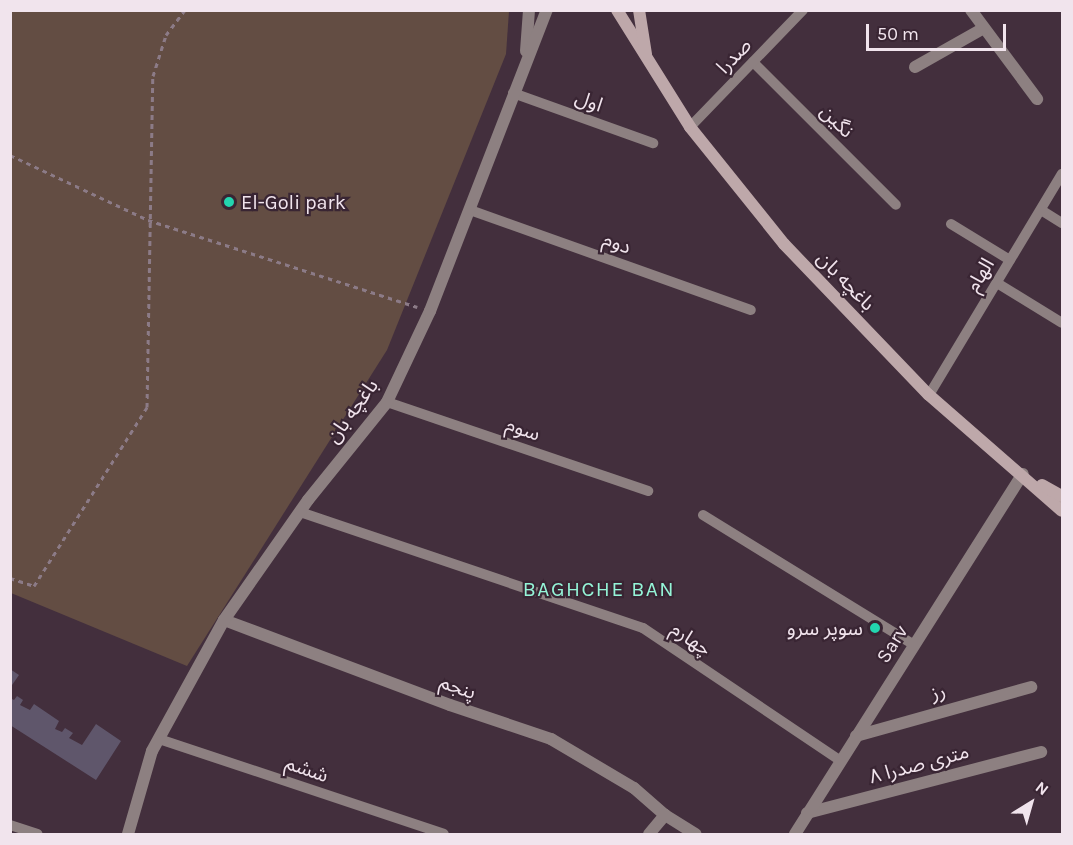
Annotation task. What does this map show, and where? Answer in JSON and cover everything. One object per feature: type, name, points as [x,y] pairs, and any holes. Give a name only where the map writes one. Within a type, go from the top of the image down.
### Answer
[{"type":"main road","name":"باغچه بان","points":[[617,10],[690,127],[784,244],[929,395],[1023,474]]},
{"type":"main road","points":[[639,10],[648,62]]},
{"type":"main road","points":[[1023,474],[1062,496]]},
{"type":"main road","points":[[1023,474],[1062,511]]},
{"type":"street","points":[[525,64],[529,10]]},
{"type":"street","name":"باغچه بان","points":[[128,834],[152,752],[224,620],[300,512],[387,402],[430,311],[547,10]]},
{"type":"street","points":[[971,10],[1037,99]]},
{"type":"street","points":[[915,67],[984,28]]},
{"type":"street","name":"Sarv","points":[[795,834],[1023,474]]},
{"type":"street","name":"پنجم","points":[[224,620],[450,705],[551,739],[634,788],[665,815]]},
{"type":"street","name":"رز","points":[[856,736],[1031,687]]},
{"type":"street","name":"۸ متری صدرا","points":[[807,813],[1041,752]]},
{"type":"street","points":[[649,834],[665,815],[695,834]]},
{"type":"lane","name":"صدرا","points":[[690,127],[803,10]]},
{"type":"lane","name":"نگین","points":[[753,62],[896,205]]},
{"type":"lane","name":"اول","points":[[513,93],[653,143]]},
{"type":"lane","name":"الهام","points":[[929,395],[1062,174]]},
{"type":"lane","name":"دوم","points":[[470,210],[751,310]]},
{"type":"lane","points":[[1041,210],[1062,223]]},
{"type":"lane","points":[[951,224],[1010,260]]},
{"type":"lane","points":[[997,283],[1062,323]]},
{"type":"lane","name":"سوم","points":[[387,402],[648,491]]},
{"type":"lane","name":"چهارم","points":[[300,512],[643,628],[841,761]]},
{"type":"lane","points":[[703,515],[914,645]]},
{"type":"lane","name":"ششم","points":[[159,738],[444,834]]},
{"type":"lane","points":[[10,825],[38,834]]},
{"type":"path","points":[[10,578],[34,586],[147,407],[148,220],[153,76],[166,35],[185,10]]},
{"type":"path","points":[[10,155],[148,220],[430,311]]},
{"type":"shaded area","name":"El-Goli park","points":[[10,11],[509,11],[506,54],[387,350],[187,666],[11,593]]},
{"type":"building","points":[[10,669],[19,675],[10,688]]},
{"type":"building","points":[[17,696],[23,700],[20,705],[30,710],[34,704],[59,721],[55,729],[62,732],[65,728],[73,733],[69,738],[82,745],[96,724],[121,741],[96,780],[10,725],[10,698],[14,700]]},
{"type":"place","name":"El-Goli park","points":[[229,202]]},
{"type":"place","name":"سوپر سرو","points":[[875,628]]},
{"type":"district","name":"BAGHCHE BAN","points":[[599,589]]}]
